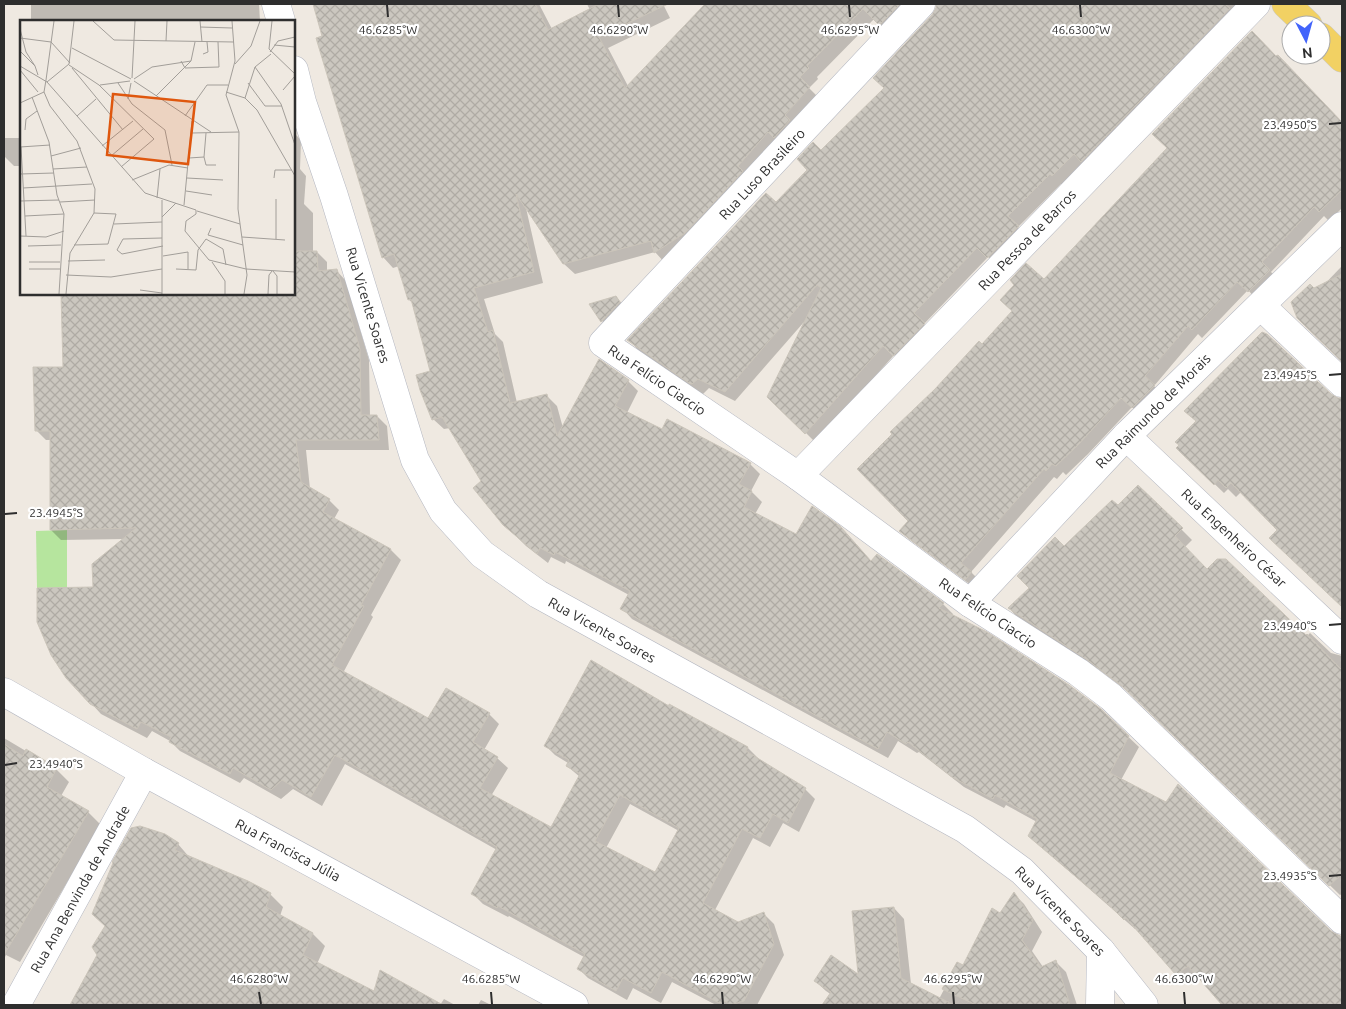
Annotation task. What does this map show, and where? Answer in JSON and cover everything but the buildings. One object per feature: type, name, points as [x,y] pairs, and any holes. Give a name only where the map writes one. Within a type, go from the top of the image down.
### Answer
[{"type":"main road","points":[[1286,4],[1298,15]]},
{"type":"main road","points":[[1331,47],[1342,58]]},
{"type":"street","points":[[276,4],[281,20]]},
{"type":"street","name":"Rua Luso Brasileiro","points":[[603,344],[921,4]]},
{"type":"street","name":"Rua Pessoa de Barros","points":[[798,476],[1256,4]]},
{"type":"street","name":"Rua Vicente Soares","points":[[295,74],[302,102],[334,196],[415,460],[443,511],[482,554],[538,594],[965,829],[1022,871],[1101,951],[1144,1005]]},
{"type":"street","name":"Rua Raimundo de Morais","points":[[970,602],[1126,436],[1262,306],[1342,226]]},
{"type":"street","points":[[1262,306],[1342,384]]},
{"type":"street","name":"Rua Felício Ciaccio","points":[[603,344],[798,476],[970,602],[1078,672],[1111,697],[1342,920]]},
{"type":"street","name":"Rua Engenheiro César","points":[[1126,436],[1342,640]]},
{"type":"street","name":"Rua Francisca Júlia","points":[[4,685],[144,772],[574,1005]]},
{"type":"street","name":"Rua Ana Benvinda de Andrade","points":[[16,1005],[144,772]]},
{"type":"street","points":[[1100,1005],[1101,951]]},
{"type":"green space","points":[[67,530],[67,588],[37,588],[36,531]]}]
